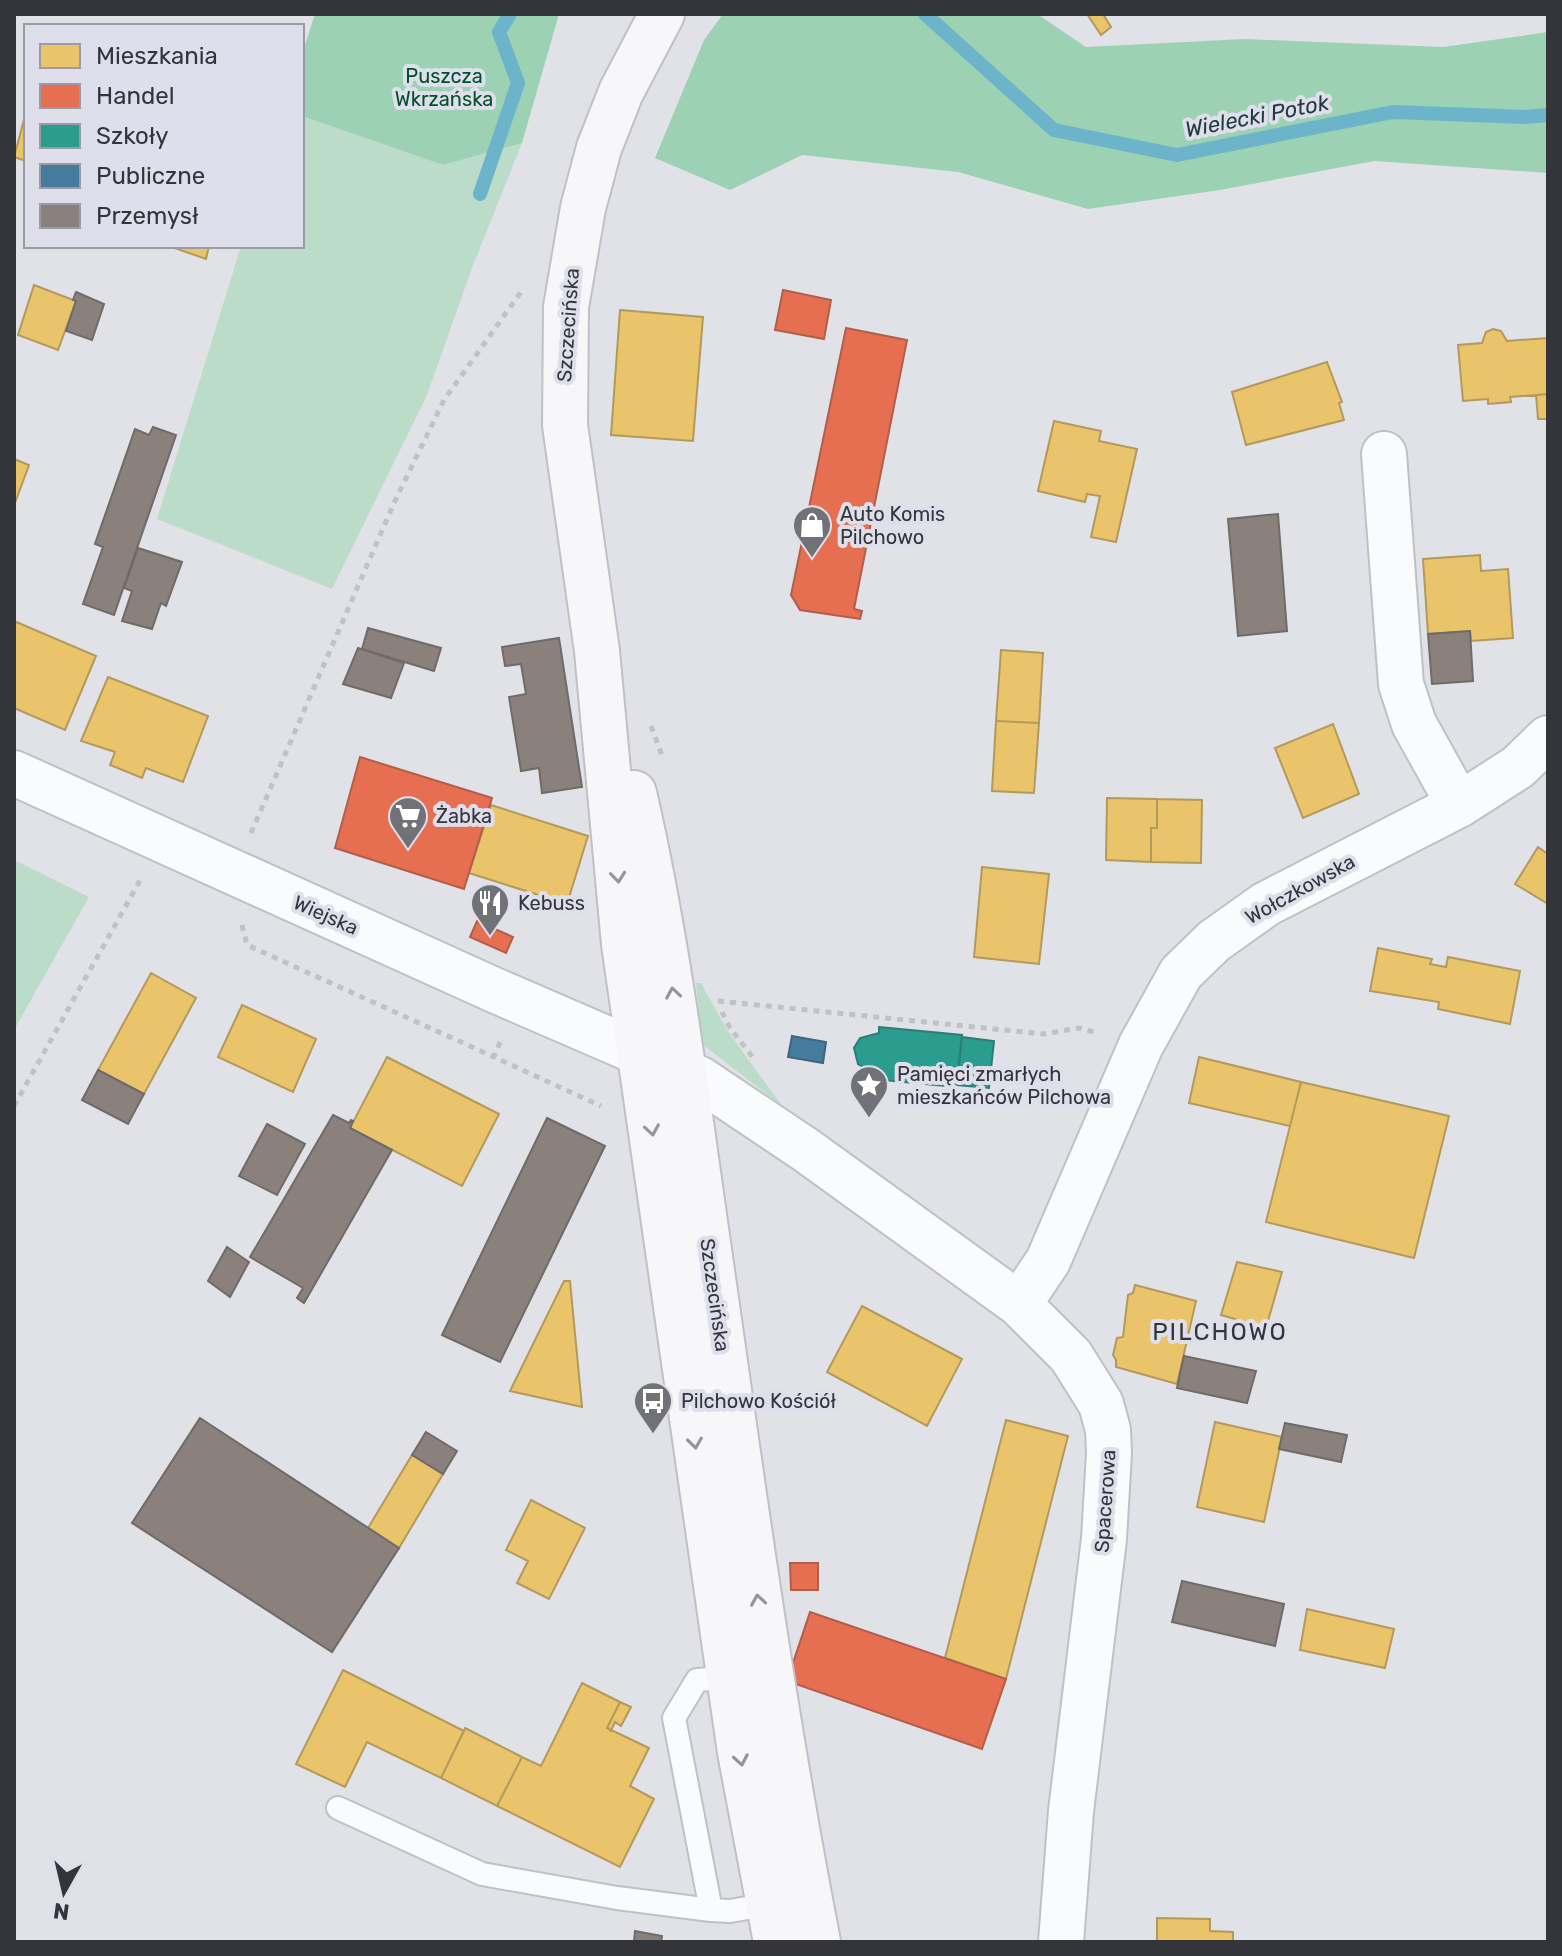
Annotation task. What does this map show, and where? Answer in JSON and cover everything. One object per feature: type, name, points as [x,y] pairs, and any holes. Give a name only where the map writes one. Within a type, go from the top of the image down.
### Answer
[{"type":"main road","name":"Szczecińska","points":[[662,14],[621,92],[599,148],[575,243],[566,307],[565,425],[597,651],[624,944],[641,1052],[750,1680],[809,1897],[818,1942]]},
{"type":"main road","name":"Szczecińska","points":[[597,651],[647,857],[685,1071],[750,1680],[772,1923]]},
{"type":"street","points":[[1384,454],[1401,684],[1414,724],[1459,805]]},
{"type":"street","name":"Wołczkowska","points":[[1019,1304],[1048,1261],[1141,1045],[1181,973],[1214,941],[1266,904],[1459,805],[1518,767],[1548,738]]},
{"type":"street","name":"Wiejska","points":[[14,773],[233,874],[641,1052]]},
{"type":"street","name":"Spacerowa","points":[[641,1052],[685,1071],[806,1150],[1019,1304],[1071,1356],[1101,1404],[1108,1430],[1104,1539],[1071,1811],[1061,1942]]},
{"type":"lane","points":[[711,1910],[674,1718],[697,1680],[750,1680]]},
{"type":"lane","points":[[338,1808],[482,1874],[617,1898],[730,1911],[772,1923],[809,1897]]},
{"type":"path","points":[[233,874],[394,503],[444,400],[525,287]]},
{"type":"path","points":[[14,1106],[162,841]]},
{"type":"path","points":[[716,1001],[1044,1034],[1079,1028],[1141,1045]]},
{"type":"path","points":[[504,1034],[494,1057],[615,1112]]},
{"type":"green space","name":"Puszcza Wkrzańska","points":[[315,14],[559,14],[522,143],[443,165],[304,117],[304,48]]},
{"type":"green space","points":[[723,14],[1037,14],[1086,47],[1244,39],[1443,47],[1548,32],[1548,173],[1374,161],[1220,190],[1088,209],[958,172],[802,155],[730,190],[655,158],[704,40]]},
{"type":"green space","points":[[304,117],[443,165],[522,143],[472,268],[427,395],[332,589],[157,519],[240,248],[304,248]]},
{"type":"green space","points":[[14,860],[89,897],[14,1030]]},
{"type":"green space","points":[[696,983],[701,983],[727,1030],[782,1106],[702,1044]]},
{"type":"building: Mieszkania","points":[[1087,14],[1103,14],[1111,27],[1101,35]]},
{"type":"building: Mieszkania","points":[[24,120],[24,160],[14,157]]},
{"type":"building: Mieszkania","points":[[175,248],[209,248],[206,259]]},
{"type":"building: Mieszkania","points":[[34,285],[76,301],[58,350],[18,335]]},
{"type":"building: Mieszkania","points":[[620,310],[703,317],[693,441],[611,435]]},
{"type":"building: Mieszkania","points":[[1493,329],[1501,331],[1507,341],[1548,338],[1548,394],[1510,397],[1511,402],[1488,404],[1488,399],[1463,401],[1458,345],[1482,343],[1486,332]]},
{"type":"building: Mieszkania","points":[[1327,362],[1342,402],[1339,403],[1344,420],[1246,445],[1232,392]]},
{"type":"building: Mieszkania","points":[[1548,394],[1548,419],[1538,419],[1536,395]]},
{"type":"building: Mieszkania","points":[[1054,421],[1101,431],[1099,441],[1137,449],[1116,542],[1091,537],[1100,496],[1087,494],[1085,502],[1038,491]]},
{"type":"building: Mieszkania","points":[[14,459],[29,465],[15,503],[14,502]]},
{"type":"building: Mieszkania","points":[[1480,555],[1481,571],[1508,569],[1513,638],[1471,641],[1470,631],[1428,634],[1423,559]]},
{"type":"building: Mieszkania","points":[[14,621],[96,656],[65,730],[14,708]]},
{"type":"building: Mieszkania","points":[[1001,650],[1043,653],[1039,723],[996,721]]},
{"type":"building: Mieszkania","points":[[108,677],[208,716],[183,782],[146,768],[142,778],[110,765],[115,752],[81,741]]},
{"type":"building: Mieszkania","points":[[996,721],[1039,723],[1034,793],[992,791]]},
{"type":"building: Mieszkania","points":[[1333,724],[1359,794],[1303,818],[1275,748]]},
{"type":"building: Mieszkania","points":[[1107,798],[1157,799],[1157,828],[1151,828],[1151,862],[1106,860]]},
{"type":"building: Mieszkania","points":[[1157,799],[1202,800],[1201,863],[1151,862],[1151,828],[1157,828]]},
{"type":"building: Mieszkania","points":[[491,805],[588,836],[567,904],[469,873]]},
{"type":"building: Mieszkania","points":[[1538,847],[1548,854],[1548,904],[1515,884]]},
{"type":"building: Mieszkania","points":[[982,867],[1049,874],[1039,964],[974,957]]},
{"type":"building: Mieszkania","points":[[1378,948],[1432,959],[1430,964],[1446,967],[1448,957],[1520,971],[1510,1024],[1438,1009],[1439,1002],[1370,991]]},
{"type":"building: Mieszkania","points":[[151,973],[196,998],[144,1094],[98,1070]]},
{"type":"building: Mieszkania","points":[[242,1005],[316,1039],[293,1092],[218,1057]]},
{"type":"building: Mieszkania","points":[[387,1057],[499,1114],[462,1186],[350,1128]]},
{"type":"building: Mieszkania","points":[[1199,1057],[1301,1082],[1290,1126],[1189,1103]]},
{"type":"building: Mieszkania","points":[[1301,1082],[1449,1116],[1414,1258],[1266,1222]]},
{"type":"building: Mieszkania","points":[[1237,1262],[1282,1272],[1266,1328],[1221,1315]]},
{"type":"building: Mieszkania","points":[[564,1281],[570,1281],[582,1407],[510,1391]]},
{"type":"building: Mieszkania","points":[[1135,1285],[1196,1301],[1177,1384],[1116,1367],[1113,1355],[1117,1338],[1123,1337],[1128,1295],[1133,1293]]},
{"type":"building: Mieszkania","points":[[862,1306],[962,1359],[927,1426],[827,1372]]},
{"type":"building: Mieszkania","points":[[1006,1420],[1068,1436],[1006,1679],[945,1658]]},
{"type":"building: Mieszkania","points":[[1215,1422],[1282,1437],[1264,1522],[1197,1507]]},
{"type":"building: Mieszkania","points":[[412,1455],[443,1474],[399,1548],[368,1528]]},
{"type":"building: Mieszkania","points":[[531,1500],[585,1528],[549,1599],[517,1583],[528,1561],[506,1550]]},
{"type":"building: Mieszkania","points":[[1307,1609],[1394,1629],[1385,1668],[1300,1650]]},
{"type":"building: Mieszkania","points":[[343,1670],[464,1731],[441,1778],[367,1742],[345,1787],[296,1764]]},
{"type":"building: Mieszkania","points":[[582,1683],[620,1702],[607,1728],[649,1748],[630,1786],[654,1799],[620,1867],[497,1806],[522,1757],[541,1766]]},
{"type":"building: Mieszkania","points":[[620,1702],[631,1707],[621,1726],[615,1722],[611,1731],[607,1728]]},
{"type":"building: Mieszkania","points":[[465,1728],[522,1757],[497,1806],[441,1778]]},
{"type":"building: Mieszkania","points":[[1157,1918],[1210,1919],[1210,1931],[1233,1932],[1233,1942],[1157,1942]]},
{"type":"building: Handel","points":[[783,290],[831,300],[824,339],[775,330]]},
{"type":"building: Handel","points":[[846,328],[907,340],[854,609],[862,611],[860,619],[800,610],[791,595]]},
{"type":"building: Handel","points":[[360,757],[492,798],[464,889],[335,848]]},
{"type":"building: Handel","points":[[477,921],[513,937],[506,953],[470,937]]},
{"type":"building: Handel","points":[[790,1563],[818,1563],[818,1590],[791,1590]]},
{"type":"building: Handel","points":[[810,1612],[1006,1679],[982,1749],[787,1681]]},
{"type":"building: Szkoły","points":[[879,1027],[962,1035],[956,1087],[873,1079],[874,1073],[858,1064],[854,1048],[860,1038],[879,1033]]},
{"type":"building: Szkoły","points":[[962,1037],[994,1041],[989,1088],[957,1085]]},
{"type":"building: Publiczne","points":[[792,1036],[826,1042],[823,1063],[788,1057]]},
{"type":"building: Przemysł","points":[[76,292],[104,304],[92,340],[66,331]]},
{"type":"building: Przemysł","points":[[153,427],[176,435],[114,615],[83,604],[103,547],[95,544],[135,429],[149,435]]},
{"type":"building: Przemysł","points":[[1278,514],[1287,631],[1238,636],[1228,519]]},
{"type":"building: Przemysł","points":[[138,548],[182,562],[166,606],[161,603],[152,629],[122,621],[132,591],[124,588]]},
{"type":"building: Przemysł","points":[[368,628],[441,648],[434,671],[362,649]]},
{"type":"building: Przemysł","points":[[1470,631],[1473,681],[1432,684],[1428,634]]},
{"type":"building: Przemysł","points":[[559,638],[582,787],[542,793],[539,768],[521,771],[509,697],[526,694],[521,664],[505,666],[502,647]]},
{"type":"building: Przemysł","points":[[358,648],[404,663],[391,698],[343,684]]},
{"type":"building: Przemysł","points":[[98,1070],[144,1094],[128,1124],[82,1100]]},
{"type":"building: Przemysł","points":[[333,1115],[349,1123],[353,1121],[350,1128],[392,1150],[304,1303],[297,1298],[303,1288],[250,1257]]},
{"type":"building: Przemysł","points":[[547,1118],[605,1146],[500,1362],[442,1335]]},
{"type":"building: Przemysł","points":[[267,1124],[305,1144],[277,1195],[239,1176]]},
{"type":"building: Przemysł","points":[[227,1247],[249,1262],[230,1297],[208,1281]]},
{"type":"building: Przemysł","points":[[1184,1356],[1256,1371],[1247,1403],[1177,1388]]},
{"type":"building: Przemysł","points":[[200,1418],[399,1548],[332,1652],[132,1523]]},
{"type":"building: Przemysł","points":[[1285,1423],[1347,1435],[1341,1462],[1279,1449]]},
{"type":"building: Przemysł","points":[[426,1432],[457,1451],[443,1474],[412,1455]]},
{"type":"building: Przemysł","points":[[1182,1581],[1284,1604],[1275,1646],[1172,1622]]},
{"type":"building: Przemysł","points":[[635,1931],[662,1936],[661,1942],[634,1942]]},
{"type":"waterway","points":[[480,194],[518,83],[499,32],[510,14]]},
{"type":"waterway","name":"Wielecki Potok","points":[[925,14],[1054,130],[1177,155],[1393,112],[1526,117],[1548,115]]},
{"type":"place","name":"Auto Komis Pilchowo","points":[[812,559]]},
{"type":"place","name":"Żabka","points":[[408,850]]},
{"type":"place","name":"Kebuss","points":[[490,937]]},
{"type":"place","name":"Pamięci zmarłych mieszkańców Pilchowa","points":[[869,1119]]},
{"type":"place","name":"Pilchowo Kościół","points":[[653,1435]]},
{"type":"district","name":"PILCHOWO","points":[[1220,1332]]}]
